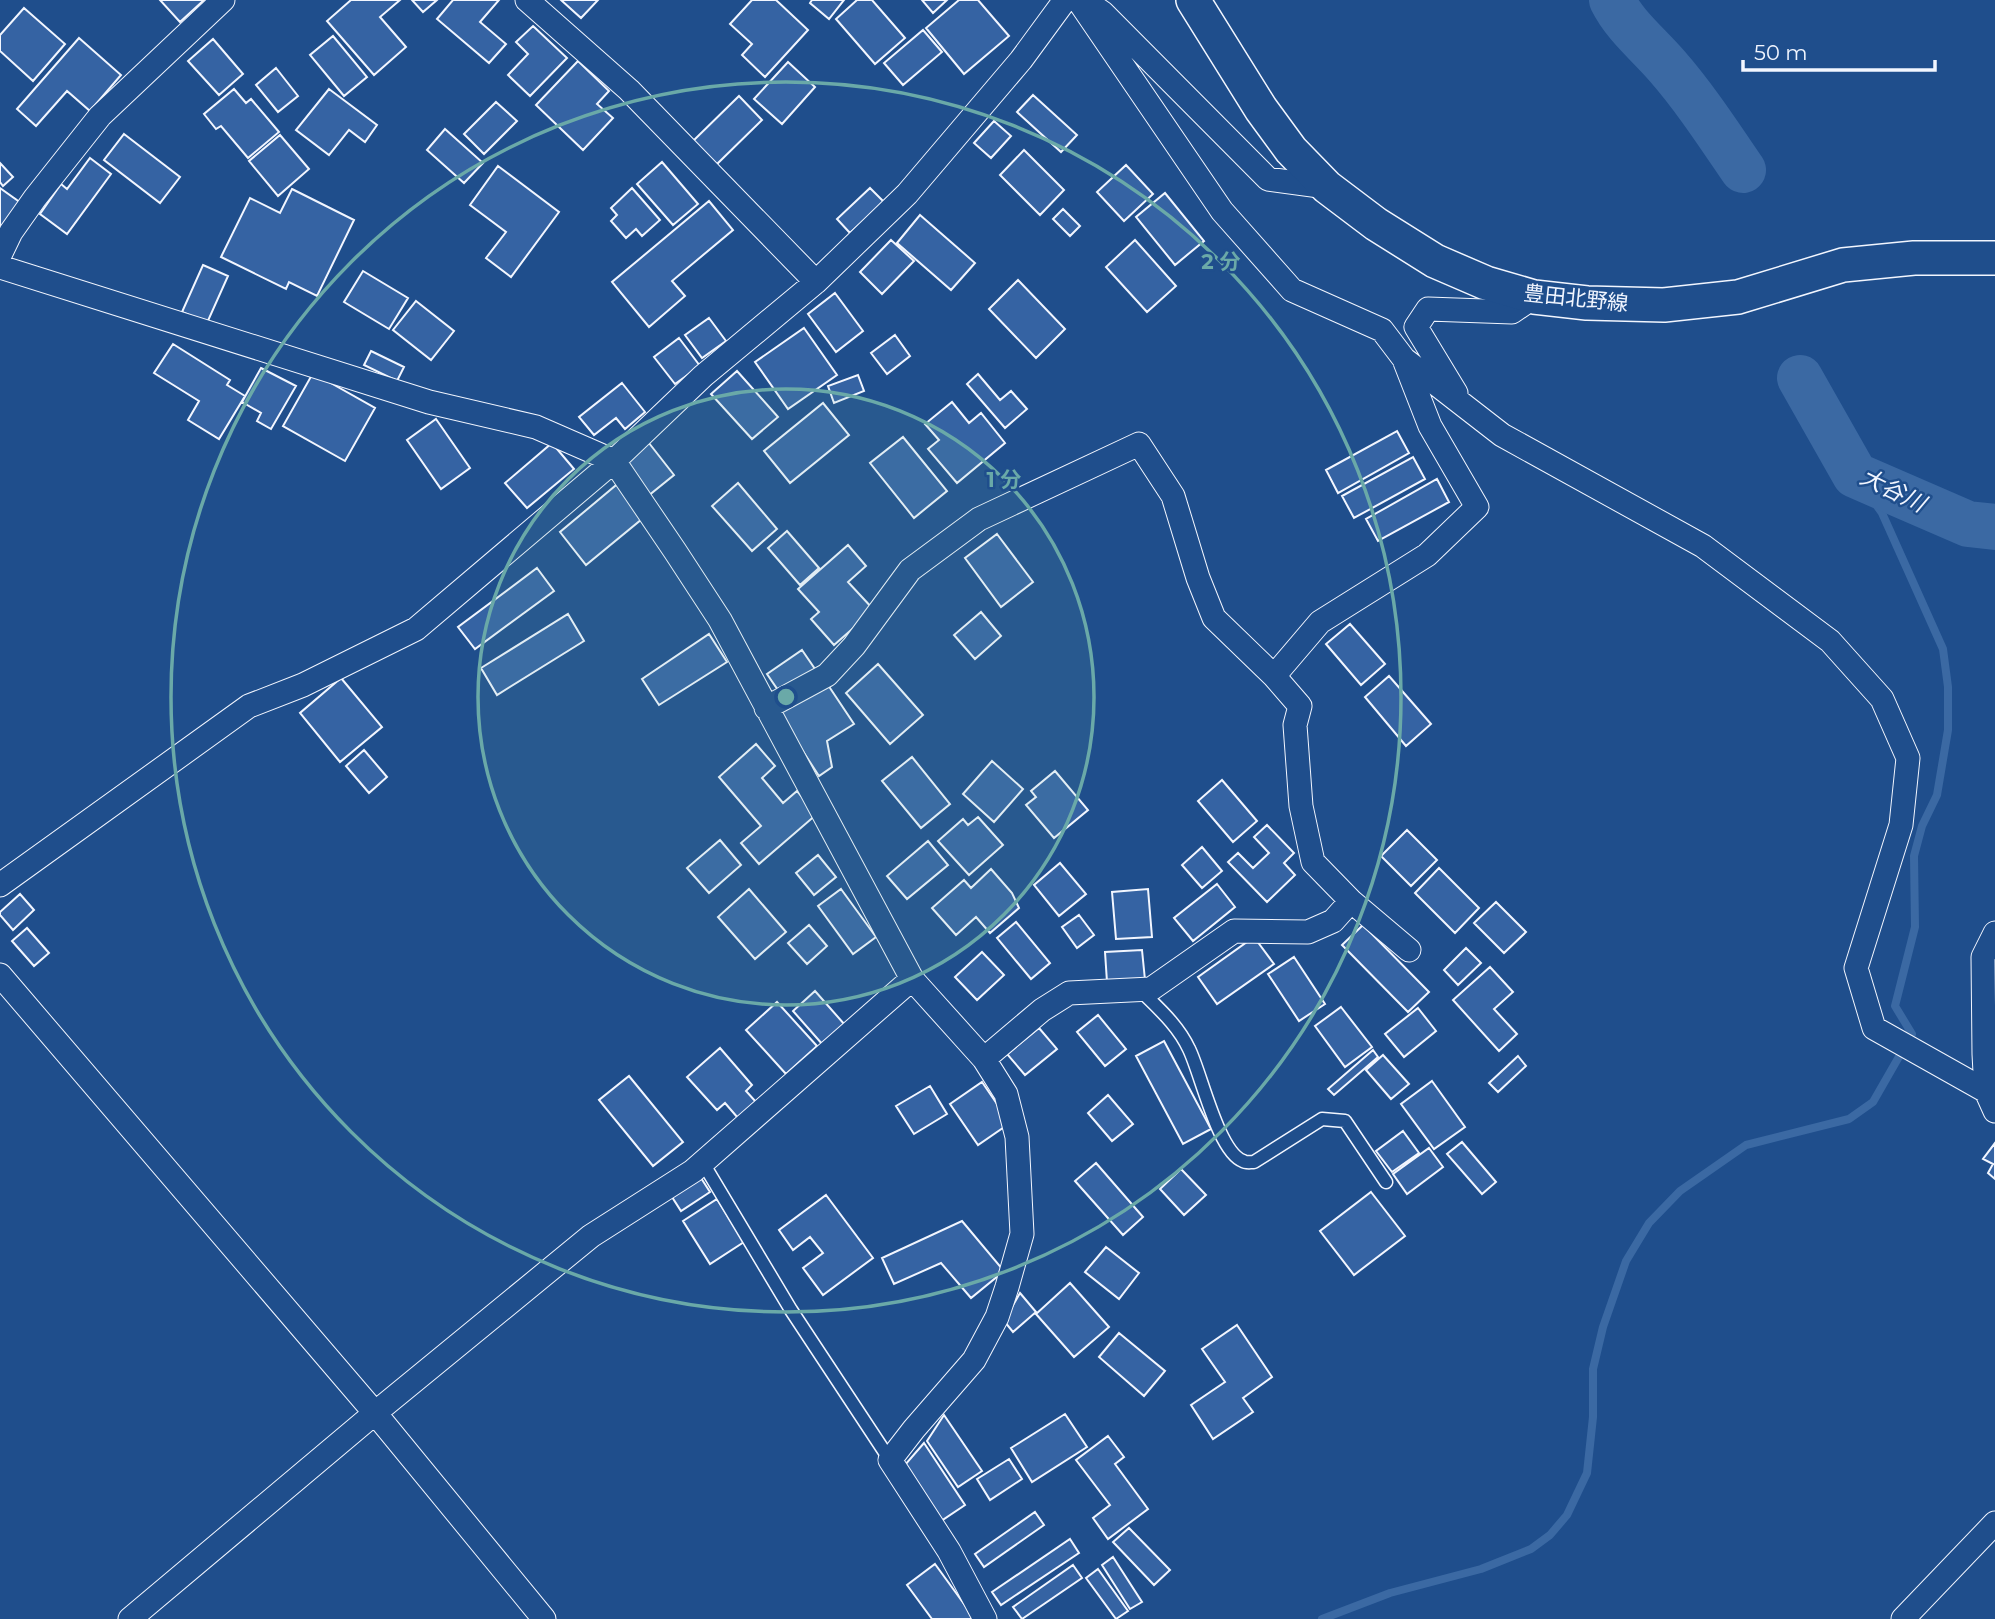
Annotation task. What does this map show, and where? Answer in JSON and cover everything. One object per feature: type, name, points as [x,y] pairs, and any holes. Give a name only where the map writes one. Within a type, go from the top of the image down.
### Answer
[{"type":"main road","name":"豊田北野線","points":[[1193,0],[1261,108],[1291,150],[1327,187],[1376,224],[1435,261],[1486,283],[1534,297],[1587,303],[1664,306],[1738,297],[1843,265],[1914,258],[1995,258]]},
{"type":"street","points":[[0,255],[11,232],[35,198],[100,117],[223,0]]},
{"type":"street","points":[[527,0],[629,90],[816,282]]},
{"type":"street","points":[[0,885],[249,706],[303,685],[416,629],[614,461],[703,376],[816,282],[907,194],[1021,60],[1065,0]]},
{"type":"street","points":[[1078,0],[1222,211],[1292,290],[1382,330],[1404,359],[1502,435],[1703,546],[1830,641],[1882,699],[1908,758],[1901,825],[1856,968],[1874,1028],[1991,1101]]},
{"type":"street","points":[[1085,0],[1103,13],[1268,179],[1327,187]]},
{"type":"street","points":[[0,267],[429,402],[536,427],[614,461],[676,551],[719,620],[912,979],[984,1059],[1006,1094],[1017,1137],[1022,1234],[997,1317],[974,1360],[890,1460],[949,1551],[985,1619]]},
{"type":"street","points":[[1465,407],[1416,327],[1428,309],[1512,312],[1534,297]]},
{"type":"street","points":[[1274,676],[1320,622],[1427,555],[1477,507],[1430,426],[1404,359]]},
{"type":"street","points":[[766,708],[827,675],[854,646],[910,570],[979,519],[1139,443],[1173,496],[1198,578],[1214,618],[1274,676],[1300,706],[1295,725],[1301,806],[1313,862],[1351,901],[1409,950]]},
{"type":"street","points":[[984,1059],[1042,1010],[1069,993],[1151,989],[1234,932],[1308,932],[1333,921],[1351,901]]},
{"type":"street","points":[[1991,1101],[1984,1054],[1983,957],[1995,933]]},
{"type":"street","points":[[0,975],[375,1413],[544,1619]]},
{"type":"street","points":[[130,1619],[591,1236],[703,1163],[912,979]]},
{"type":"street","points":[[1903,1619],[1995,1523]]},
{"type":"lane","points":[[1140,990],[1174,1024],[1185,1041],[1228,1150],[1242,1161],[1254,1162],[1322,1119],[1345,1121],[1386,1182]]},
{"type":"lane","points":[[703,1163],[791,1310],[890,1460]]},
{"type":"building","points":[[160,0],[204,0],[180,22]]},
{"type":"building","points":[[351,0],[400,0],[380,17],[406,47],[374,75],[327,21]]},
{"type":"building","points":[[412,0],[437,0],[423,12]]},
{"type":"building","points":[[453,0],[499,0],[480,22],[506,44],[489,63],[437,19]]},
{"type":"building","points":[[561,0],[598,0],[581,18]]},
{"type":"building","points":[[752,0],[776,0],[808,30],[765,77],[742,55],[752,44],[730,24]]},
{"type":"building","points":[[812,0],[844,0],[829,19],[810,3]]},
{"type":"building","points":[[857,0],[872,0],[905,38],[875,64],[836,19]]},
{"type":"building","points":[[922,0],[947,0],[933,13]]},
{"type":"building","points":[[959,0],[978,0],[1009,36],[964,74],[926,28]]},
{"type":"building","points":[[24,8],[65,44],[33,81],[0,51],[0,35]]},
{"type":"building","points":[[533,26],[567,58],[530,96],[508,75],[528,54],[516,42]]},
{"type":"building","points":[[923,30],[942,52],[903,85],[884,63]]},
{"type":"building","points":[[333,36],[367,77],[344,96],[310,55]]},
{"type":"building","points":[[79,38],[121,75],[90,111],[67,91],[36,126],[17,109]]},
{"type":"building","points":[[213,39],[243,74],[219,95],[188,61]]},
{"type":"building","points":[[578,61],[609,91],[597,104],[613,118],[583,150],[536,105]]},
{"type":"building","points":[[788,62],[815,87],[782,124],[754,99]]},
{"type":"building","points":[[276,68],[298,96],[278,112],[256,85]]},
{"type":"building","points":[[234,89],[246,103],[251,99],[279,132],[248,158],[221,126],[216,129],[204,114]]},
{"type":"building","points":[[329,89],[377,125],[365,142],[349,130],[329,155],[296,130]]},
{"type":"building","points":[[1033,95],[1077,135],[1061,152],[1017,112]]},
{"type":"building","points":[[739,96],[762,120],[715,166],[692,142]]},
{"type":"building","points":[[496,102],[517,121],[484,154],[464,134]]},
{"type":"building","points":[[994,121],[1011,136],[991,158],[974,143]]},
{"type":"building","points":[[445,129],[483,163],[464,183],[427,150]]},
{"type":"building","points":[[124,134],[180,177],[160,203],[104,160]]},
{"type":"building","points":[[280,135],[309,169],[278,196],[249,161]]},
{"type":"building","points":[[1024,150],[1064,190],[1040,215],[1000,175]]},
{"type":"building","points":[[90,158],[111,174],[67,234],[40,214],[61,184],[67,189]]},
{"type":"building","points":[[662,162],[698,204],[673,225],[637,184]]},
{"type":"building","points":[[0,163],[13,177],[3,186],[0,182]]},
{"type":"building","points":[[1126,165],[1153,194],[1124,221],[1097,192]]},
{"type":"building","points":[[498,166],[559,212],[511,277],[486,258],[506,232],[470,205]]},
{"type":"building","points":[[0,188],[21,203],[0,232]]},
{"type":"building","points":[[632,188],[660,220],[642,236],[636,229],[626,238],[611,221],[617,215],[611,208]]},
{"type":"building","points":[[870,188],[884,202],[850,233],[837,219]]},
{"type":"building","points":[[292,189],[354,220],[317,296],[289,282],[286,289],[221,257],[250,198],[280,213]]},
{"type":"building","points":[[1165,193],[1204,241],[1175,265],[1136,217]]},
{"type":"building","points":[[709,201],[733,230],[672,281],[685,296],[649,327],[612,282]]},
{"type":"building","points":[[1063,209],[1080,226],[1070,236],[1053,219]]},
{"type":"building","points":[[920,215],[975,263],[951,290],[897,243]]},
{"type":"building","points":[[891,240],[914,261],[882,294],[860,272]]},
{"type":"building","points":[[1135,240],[1176,286],[1147,312],[1106,267]]},
{"type":"building","points":[[203,265],[228,276],[207,323],[182,312]]},
{"type":"building","points":[[363,271],[408,298],[389,329],[344,302]]},
{"type":"building","points":[[1018,280],[1065,329],[1036,358],[989,309]]},
{"type":"building","points":[[835,293],[863,331],[836,352],[808,314]]},
{"type":"building","points":[[416,301],[454,331],[431,360],[393,330]]},
{"type":"building","points":[[709,318],[726,341],[702,358],[685,335]]},
{"type":"building","points":[[804,328],[837,375],[788,409],[755,362]]},
{"type":"building","points":[[895,335],[910,356],[887,374],[871,353]]},
{"type":"building","points":[[679,338],[700,366],[675,384],[654,357]]},
{"type":"building","points":[[173,344],[230,380],[227,385],[245,396],[219,439],[188,420],[199,401],[154,373]]},
{"type":"building","points":[[371,351],[404,367],[397,381],[364,365]]},
{"type":"building","points":[[261,368],[296,386],[271,429],[257,421],[261,413],[242,402]]},
{"type":"building","points":[[737,371],[778,417],[752,439],[711,394]]},
{"type":"building","points":[[313,373],[375,408],[345,461],[283,426]]},
{"type":"building","points":[[978,374],[1000,400],[1011,391],[1027,409],[1005,428],[967,384]]},
{"type":"building","points":[[858,375],[864,391],[834,403],[828,386]]},
{"type":"building","points":[[622,383],[645,412],[625,429],[616,418],[594,435],[579,417]]},
{"type":"building","points":[[952,402],[969,423],[981,413],[1005,443],[957,483],[928,449],[939,440],[925,424]]},
{"type":"building","points":[[823,403],[849,435],[790,483],[764,451]]},
{"type":"building","points":[[436,419],[470,468],[441,489],[407,440]]},
{"type":"building","points":[[638,429],[674,475],[648,496],[612,449]]},
{"type":"building","points":[[1397,431],[1409,453],[1338,493],[1326,470]]},
{"type":"building","points":[[903,437],[947,491],[914,518],[870,463]]},
{"type":"building","points":[[552,443],[574,469],[527,508],[505,483]]},
{"type":"building","points":[[1413,457],[1425,479],[1354,518],[1342,496]]},
{"type":"building","points":[[1437,479],[1449,502],[1378,541],[1366,519]]},
{"type":"building","points":[[621,481],[648,514],[586,565],[560,532]]},
{"type":"building","points":[[738,483],[777,529],[752,551],[712,506]]},
{"type":"building","points":[[787,531],[819,568],[800,585],[768,548]]},
{"type":"building","points":[[997,534],[1033,582],[1001,607],[965,558]]},
{"type":"building","points":[[848,545],[866,566],[848,582],[874,610],[834,645],[811,619],[819,612],[798,589]]},
{"type":"building","points":[[537,568],[554,591],[475,649],[458,627]]},
{"type":"building","points":[[981,612],[1001,636],[975,659],[954,635]]},
{"type":"building","points":[[568,614],[584,641],[497,695],[481,668]]},
{"type":"building","points":[[1350,624],[1385,664],[1361,685],[1326,644]]},
{"type":"building","points":[[709,634],[727,662],[659,705],[642,679]]},
{"type":"building","points":[[802,650],[815,669],[780,693],[767,674]]},
{"type":"building","points":[[878,664],[923,715],[890,744],[846,693]]},
{"type":"building","points":[[1389,676],[1431,724],[1406,746],[1365,697]]},
{"type":"building","points":[[341,678],[382,727],[340,762],[300,713]]},
{"type":"building","points":[[826,682],[854,724],[827,741],[832,767],[819,776],[778,713]]},
{"type":"building","points":[[756,744],[775,766],[762,778],[783,803],[797,791],[817,814],[759,864],[741,843],[761,826],[719,777]]},
{"type":"building","points":[[364,750],[387,777],[369,793],[346,766]]},
{"type":"building","points":[[912,757],[950,804],[921,828],[882,781]]},
{"type":"building","points":[[992,761],[1023,789],[994,822],[963,794]]},
{"type":"building","points":[[1055,771],[1088,810],[1054,838],[1026,805],[1036,797],[1031,791]]},
{"type":"building","points":[[1222,780],[1257,821],[1233,842],[1198,801]]},
{"type":"building","points":[[978,817],[1003,845],[969,875],[938,841],[963,819],[968,825]]},
{"type":"building","points":[[1267,825],[1294,853],[1284,863],[1295,875],[1267,902],[1228,862],[1238,853],[1253,868],[1269,853],[1254,837]]},
{"type":"building","points":[[1407,830],[1437,860],[1411,886],[1381,856]]},
{"type":"building","points":[[720,840],[741,865],[709,893],[687,868]]},
{"type":"building","points":[[928,841],[948,865],[907,899],[887,876]]},
{"type":"building","points":[[1202,847],[1222,871],[1202,888],[1182,865]]},
{"type":"building","points":[[818,855],[836,877],[814,895],[796,873]]},
{"type":"building","points":[[1060,863],[1086,894],[1059,916],[1034,885]]},
{"type":"building","points":[[1439,868],[1479,908],[1455,933],[1415,893]]},
{"type":"building","points":[[991,869],[1012,893],[1019,908],[990,933],[976,917],[956,935],[932,908],[964,880],[971,888]]},
{"type":"building","points":[[1217,884],[1235,907],[1193,941],[1174,918]]},
{"type":"building","points":[[749,889],[786,932],[755,959],[718,917]]},
{"type":"building","points":[[841,889],[876,937],[853,954],[818,906]]},
{"type":"building","points":[[1148,889],[1152,937],[1116,939],[1112,892]]},
{"type":"building","points":[[20,894],[34,910],[13,930],[0,912]]},
{"type":"building","points":[[1496,902],[1526,932],[1504,953],[1474,923]]},
{"type":"building","points":[[1079,915],[1094,935],[1077,948],[1062,927]]},
{"type":"building","points":[[1016,922],[1050,963],[1031,979],[997,938]]},
{"type":"building","points":[[809,925],[827,946],[807,964],[788,943]]},
{"type":"building","points":[[1363,925],[1429,992],[1408,1012],[1342,945]]},
{"type":"building","points":[[27,928],[49,953],[34,966],[12,941]]},
{"type":"building","points":[[1254,937],[1274,964],[1217,1004],[1198,977]]},
{"type":"building","points":[[1466,948],[1481,963],[1458,985],[1444,970]]},
{"type":"building","points":[[1142,950],[1145,980],[1107,982],[1105,952]]},
{"type":"building","points":[[982,952],[1004,975],[977,1000],[955,977]]},
{"type":"building","points":[[1294,957],[1325,1004],[1299,1021],[1268,974]]},
{"type":"building","points":[[1490,967],[1513,992],[1494,1009],[1517,1034],[1499,1051],[1453,1000]]},
{"type":"building","points":[[815,991],[845,1025],[823,1045],[793,1011]]},
{"type":"building","points":[[777,1002],[817,1046],[786,1074],[746,1030]]},
{"type":"building","points":[[1341,1007],[1372,1047],[1345,1067],[1315,1026]]},
{"type":"building","points":[[1418,1008],[1436,1031],[1404,1057],[1385,1034]]},
{"type":"building","points":[[1098,1015],[1126,1049],[1105,1066],[1077,1032]]},
{"type":"building","points":[[1039,1028],[1057,1049],[1025,1075],[1007,1054]]},
{"type":"building","points":[[1164,1041],[1211,1129],[1183,1144],[1136,1056]]},
{"type":"building","points":[[720,1048],[752,1085],[746,1091],[756,1102],[738,1118],[725,1103],[717,1110],[687,1077]]},
{"type":"building","points":[[1373,1050],[1378,1057],[1334,1095],[1328,1089]]},
{"type":"building","points":[[1383,1055],[1409,1084],[1391,1099],[1366,1070]]},
{"type":"building","points":[[1518,1056],[1526,1066],[1498,1092],[1489,1083]]},
{"type":"building","points":[[629,1076],[683,1142],[653,1166],[599,1100]]},
{"type":"building","points":[[1432,1081],[1465,1127],[1434,1149],[1401,1104]]},
{"type":"building","points":[[982,1082],[1010,1123],[978,1145],[950,1104]]},
{"type":"building","points":[[930,1086],[947,1114],[914,1134],[896,1106]]},
{"type":"building","points":[[1108,1095],[1133,1124],[1112,1141],[1088,1113]]},
{"type":"building","points":[[1403,1131],[1419,1153],[1392,1172],[1376,1151]]},
{"type":"building","points":[[1462,1142],[1496,1182],[1482,1194],[1447,1154]]},
{"type":"building","points":[[1995,1143],[1995,1179],[1988,1173],[1993,1164],[1983,1159]]},
{"type":"building","points":[[1429,1148],[1443,1167],[1407,1194],[1393,1174]]},
{"type":"building","points":[[1096,1163],[1143,1217],[1123,1235],[1075,1181]]},
{"type":"building","points":[[1181,1169],[1206,1195],[1184,1215],[1160,1189]]},
{"type":"building","points":[[701,1178],[710,1192],[681,1211],[672,1197]]},
{"type":"building","points":[[1371,1192],[1405,1236],[1354,1275],[1320,1231]]},
{"type":"building","points":[[826,1195],[873,1258],[823,1295],[803,1268],[823,1253],[810,1237],[793,1250],[779,1230]]},
{"type":"building","points":[[717,1199],[744,1242],[710,1264],[683,1221]]},
{"type":"building","points":[[962,1221],[1004,1271],[971,1298],[941,1263],[894,1284],[882,1258]]},
{"type":"building","points":[[1106,1247],[1139,1273],[1119,1299],[1085,1272]]},
{"type":"building","points":[[1070,1283],[1109,1327],[1074,1357],[1036,1314]]},
{"type":"building","points":[[1020,1293],[1036,1312],[1013,1332],[1004,1321]]},
{"type":"building","points":[[1237,1325],[1272,1377],[1243,1398],[1253,1412],[1213,1439],[1191,1405],[1225,1382],[1202,1349]]},
{"type":"building","points":[[1119,1333],[1165,1371],[1144,1396],[1099,1357]]},
{"type":"building","points":[[1065,1414],[1087,1447],[1032,1482],[1011,1448]]},
{"type":"building","points":[[944,1415],[982,1471],[958,1487],[927,1441]]},
{"type":"building","points":[[1108,1436],[1124,1457],[1115,1464],[1148,1509],[1108,1539],[1093,1518],[1110,1505],[1076,1460]]},
{"type":"building","points":[[924,1443],[965,1505],[941,1521],[904,1466]]},
{"type":"building","points":[[1009,1459],[1022,1479],[990,1500],[977,1479]]},
{"type":"building","points":[[1035,1512],[1044,1525],[984,1567],[975,1554]]},
{"type":"building","points":[[1129,1528],[1170,1570],[1154,1585],[1113,1542]]},
{"type":"building","points":[[1070,1539],[1079,1553],[1001,1605],[992,1592]]},
{"type":"building","points":[[1113,1557],[1142,1602],[1130,1609],[1102,1565]]},
{"type":"building","points":[[935,1564],[975,1619],[932,1619],[907,1585]]},
{"type":"building","points":[[1073,1565],[1082,1578],[1022,1619],[1013,1607]]},
{"type":"building","points":[[1098,1569],[1128,1611],[1116,1619],[1086,1578]]},
{"type":"waterway","name":"大谷川","points":[[1612,0],[1630,27],[1687,91],[1743,170]]},
{"type":"waterway","name":"大谷川","points":[[1800,378],[1855,475],[1968,524],[1995,527]]},
{"type":"waterway","points":[[1322,1619],[1390,1593],[1481,1569],[1531,1549],[1550,1535],[1567,1515],[1587,1473],[1593,1417],[1593,1369],[1603,1327],[1626,1261],[1649,1223],[1680,1191],[1746,1145],[1849,1119],[1873,1102],[1912,1034],[1895,1006],[1915,927],[1914,856],[1922,826],[1937,795],[1948,730],[1948,687],[1943,649],[1882,513],[1855,475]]}]
